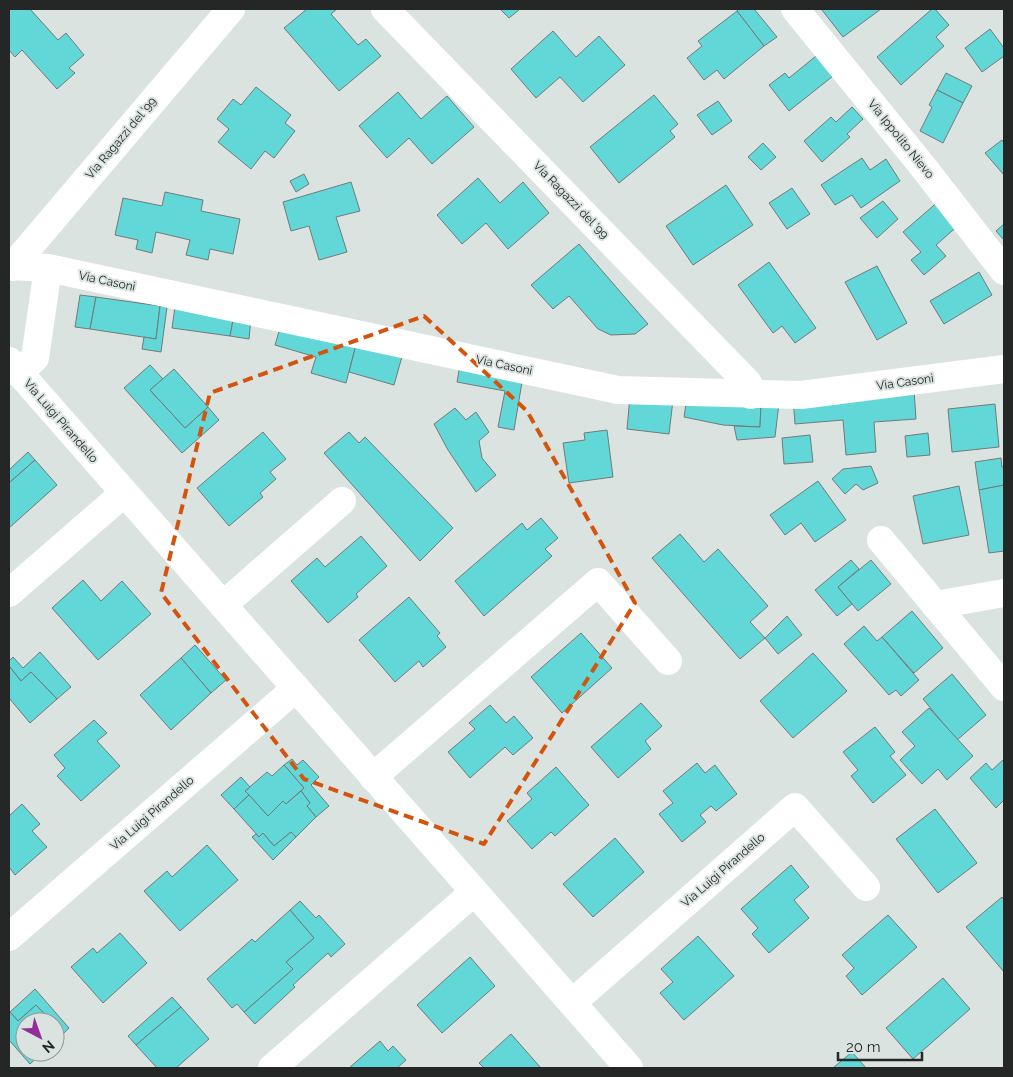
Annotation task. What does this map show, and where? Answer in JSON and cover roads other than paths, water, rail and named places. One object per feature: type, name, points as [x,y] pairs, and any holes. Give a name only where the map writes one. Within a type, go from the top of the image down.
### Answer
[{"type":"street","name":"Via Ragazzi del '99","points":[[10,266],[231,9]]},
{"type":"street","name":"Via Ragazzi del '99","points":[[385,9],[748,383],[752,395]]},
{"type":"street","name":"Via Ippolito Nievo","points":[[795,9],[924,168],[1004,271]]},
{"type":"street","name":"Via Casoni","points":[[10,266],[48,268],[618,390],[801,395],[1004,368]]},
{"type":"street","name":"Via Luigi Pirandello","points":[[48,268],[35,358],[14,367],[629,1068]]},
{"type":"street","points":[[9,592],[124,493]]},
{"type":"street","points":[[222,605],[342,501]]},
{"type":"street","points":[[881,540],[1004,687]]},
{"type":"street","points":[[373,777],[598,582],[668,661]]},
{"type":"street","points":[[935,605],[1004,593]]},
{"type":"street","name":"Via Luigi Pirandello","points":[[9,937],[296,688]]},
{"type":"street","name":"Via Luigi Pirandello","points":[[572,1003],[795,807],[866,887]]},
{"type":"street","points":[[272,1068],[474,892]]}]
